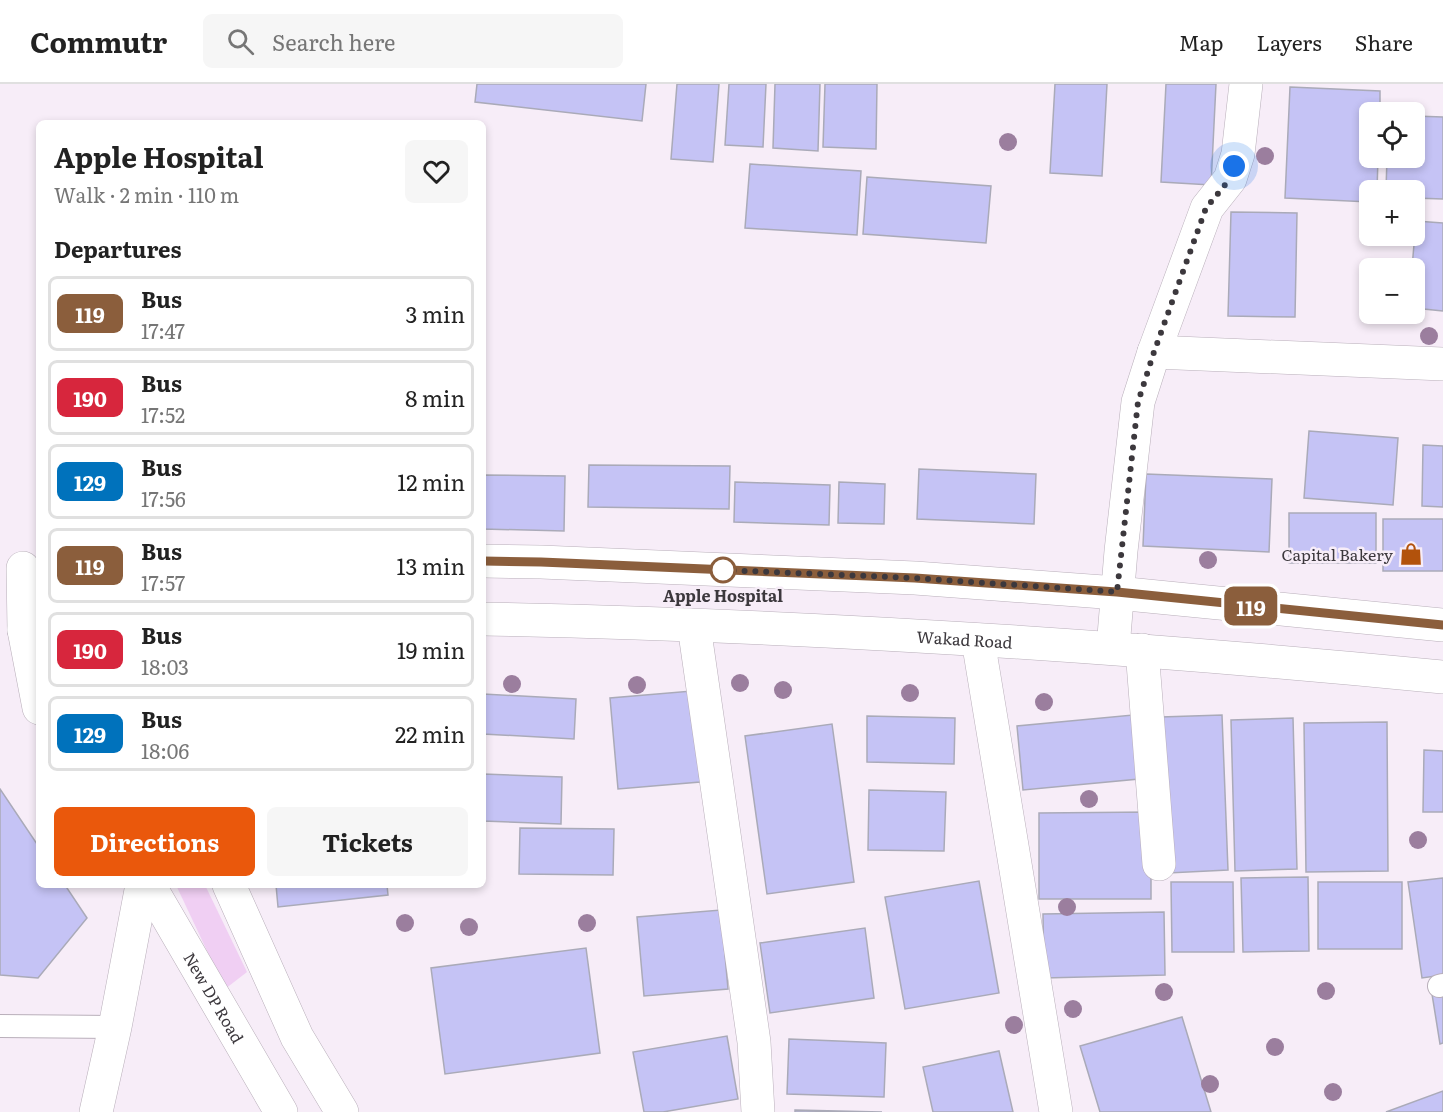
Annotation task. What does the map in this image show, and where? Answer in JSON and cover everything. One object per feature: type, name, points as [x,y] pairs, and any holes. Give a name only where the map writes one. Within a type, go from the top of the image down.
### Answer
[{"type":"main road","points":[[1159,864],[1117,592],[1138,402],[1206,208],[1230,179],[1238,154],[1246,84]]},
{"type":"main road","points":[[1154,352],[1443,364]]},
{"type":"main road","points":[[486,561],[904,577],[1117,592],[1443,625]]},
{"type":"main road","points":[[21,568],[21,630],[36,695]]},
{"type":"main road","name":"Wakad Road","points":[[486,619],[694,626],[1127,649],[1443,677]]},
{"type":"main road","points":[[694,626],[754,1042],[758,1112]]},
{"type":"main road","points":[[978,640],[1056,1112]]},
{"type":"main road","points":[[96,1112],[141,888]]},
{"type":"main road","name":"New DP Road","points":[[151,888],[281,1112]]},
{"type":"main road","points":[[230,888],[297,1037],[342,1112]]},
{"type":"lane","points":[[0,1026],[115,1027]]},
{"type":"shaded area","points":[[177,888],[206,888],[247,972],[225,989]]},
{"type":"building","points":[[477,84],[646,84],[642,121],[475,102]]},
{"type":"building","points":[[677,84],[719,84],[713,162],[671,159]]},
{"type":"building","points":[[729,84],[766,84],[763,147],[725,145]]},
{"type":"building","points":[[775,84],[820,84],[818,151],[773,148]]},
{"type":"building","points":[[825,84],[877,84],[876,149],[823,147]]},
{"type":"building","points":[[1055,84],[1107,84],[1102,176],[1050,173]]},
{"type":"building","points":[[1166,84],[1216,84],[1211,185],[1161,182]]},
{"type":"building","points":[[1290,87],[1380,91],[1380,102],[1359,102],[1359,168],[1378,168],[1377,180],[1359,180],[1359,201],[1285,198]]},
{"type":"building","points":[[1425,116],[1443,117],[1443,199],[1425,198],[1425,180],[1386,180],[1387,168],[1425,168]]},
{"type":"building","points":[[750,164],[861,171],[857,235],[745,228]]},
{"type":"building","points":[[867,177],[991,186],[986,243],[863,234]]},
{"type":"building","points":[[1231,212],[1297,213],[1295,317],[1228,316]]},
{"type":"building","points":[[1425,222],[1443,223],[1443,311],[1425,309],[1425,258],[1413,258],[1414,246],[1425,246]]},
{"type":"building","points":[[1309,431],[1398,438],[1393,505],[1304,498]]},
{"type":"building","points":[[1423,445],[1443,446],[1443,507],[1422,506]]},
{"type":"building","points":[[589,465],[730,466],[729,509],[588,507]]},
{"type":"building","points":[[919,469],[1036,474],[1034,524],[917,519]]},
{"type":"building","points":[[1146,474],[1272,479],[1269,552],[1143,546]]},
{"type":"building","points":[[486,475],[565,476],[564,531],[486,529]]},
{"type":"building","points":[[735,482],[830,485],[829,525],[734,522]]},
{"type":"building","points":[[839,482],[885,484],[884,524],[838,523]]},
{"type":"building","points":[[1289,513],[1376,513],[1376,563],[1289,563]]},
{"type":"building","points":[[1383,519],[1443,519],[1443,571],[1383,571]]},
{"type":"building","points":[[692,691],[700,782],[618,789],[610,698]]},
{"type":"building","points":[[486,694],[576,699],[574,739],[486,734]]},
{"type":"building","points":[[1133,715],[1139,779],[1023,790],[1017,726]]},
{"type":"building","points":[[1222,715],[1228,870],[1168,873],[1161,717]]},
{"type":"building","points":[[867,716],[955,718],[954,764],[867,762]]},
{"type":"building","points":[[1293,718],[1297,869],[1235,871],[1231,720]]},
{"type":"building","points":[[1387,722],[1388,871],[1306,872],[1304,723]]},
{"type":"building","points":[[832,724],[854,882],[767,894],[745,736]]},
{"type":"building","points":[[1424,750],[1443,751],[1443,812],[1423,812]]},
{"type":"building","points":[[486,774],[562,777],[561,824],[486,821]]},
{"type":"building","points":[[0,789],[36,843],[36,888],[67,888],[87,918],[38,978],[0,975]]},
{"type":"building","points":[[869,790],[946,792],[944,851],[868,850]]},
{"type":"building","points":[[1151,812],[1151,899],[1039,899],[1039,813]]},
{"type":"building","points":[[520,828],[614,829],[613,875],[519,874]]},
{"type":"building","points":[[1308,877],[1309,951],[1243,952],[1241,878]]},
{"type":"building","points":[[1443,878],[1443,975],[1422,978],[1408,882]]},
{"type":"building","points":[[979,881],[999,993],[905,1009],[885,897]]},
{"type":"building","points":[[1171,882],[1233,882],[1234,952],[1172,952]]},
{"type":"building","points":[[1318,882],[1402,882],[1402,949],[1318,949]]},
{"type":"building","points":[[276,888],[387,888],[388,895],[278,907]]},
{"type":"building","points":[[721,910],[728,989],[644,996],[637,917]]},
{"type":"building","points":[[1164,912],[1165,975],[1044,978],[1043,914]]},
{"type":"building","points":[[865,928],[874,998],[770,1013],[760,943]]},
{"type":"building","points":[[586,948],[600,1053],[445,1074],[431,968]]},
{"type":"building","points":[[1443,992],[1443,1043],[1440,1044],[1432,994]]},
{"type":"building","points":[[1182,1017],[1211,1112],[1100,1112],[1080,1046]]},
{"type":"building","points":[[727,1036],[738,1099],[663,1112],[644,1112],[633,1052]]},
{"type":"building","points":[[789,1039],[886,1043],[884,1097],[787,1094]]},
{"type":"building","points":[[999,1051],[1013,1112],[933,1112],[923,1067]]},
{"type":"building","points":[[1443,1091],[1443,1112],[1386,1112]]},
{"type":"building","points":[[795,1110],[882,1112],[795,1112]]},
{"type":"bus line","name":"119","points":[[486,561],[915,578],[1117,592],[1443,625]]},
{"type":"place","name":"Capital Bakery","points":[[1411,554]]},
{"type":"place","name":"Apple Hospital","points":[[723,570]]},
{"type":"route","points":[[723,570],[915,578],[1117,592],[1138,402],[1206,208],[1230,179],[1234,166]]}]
